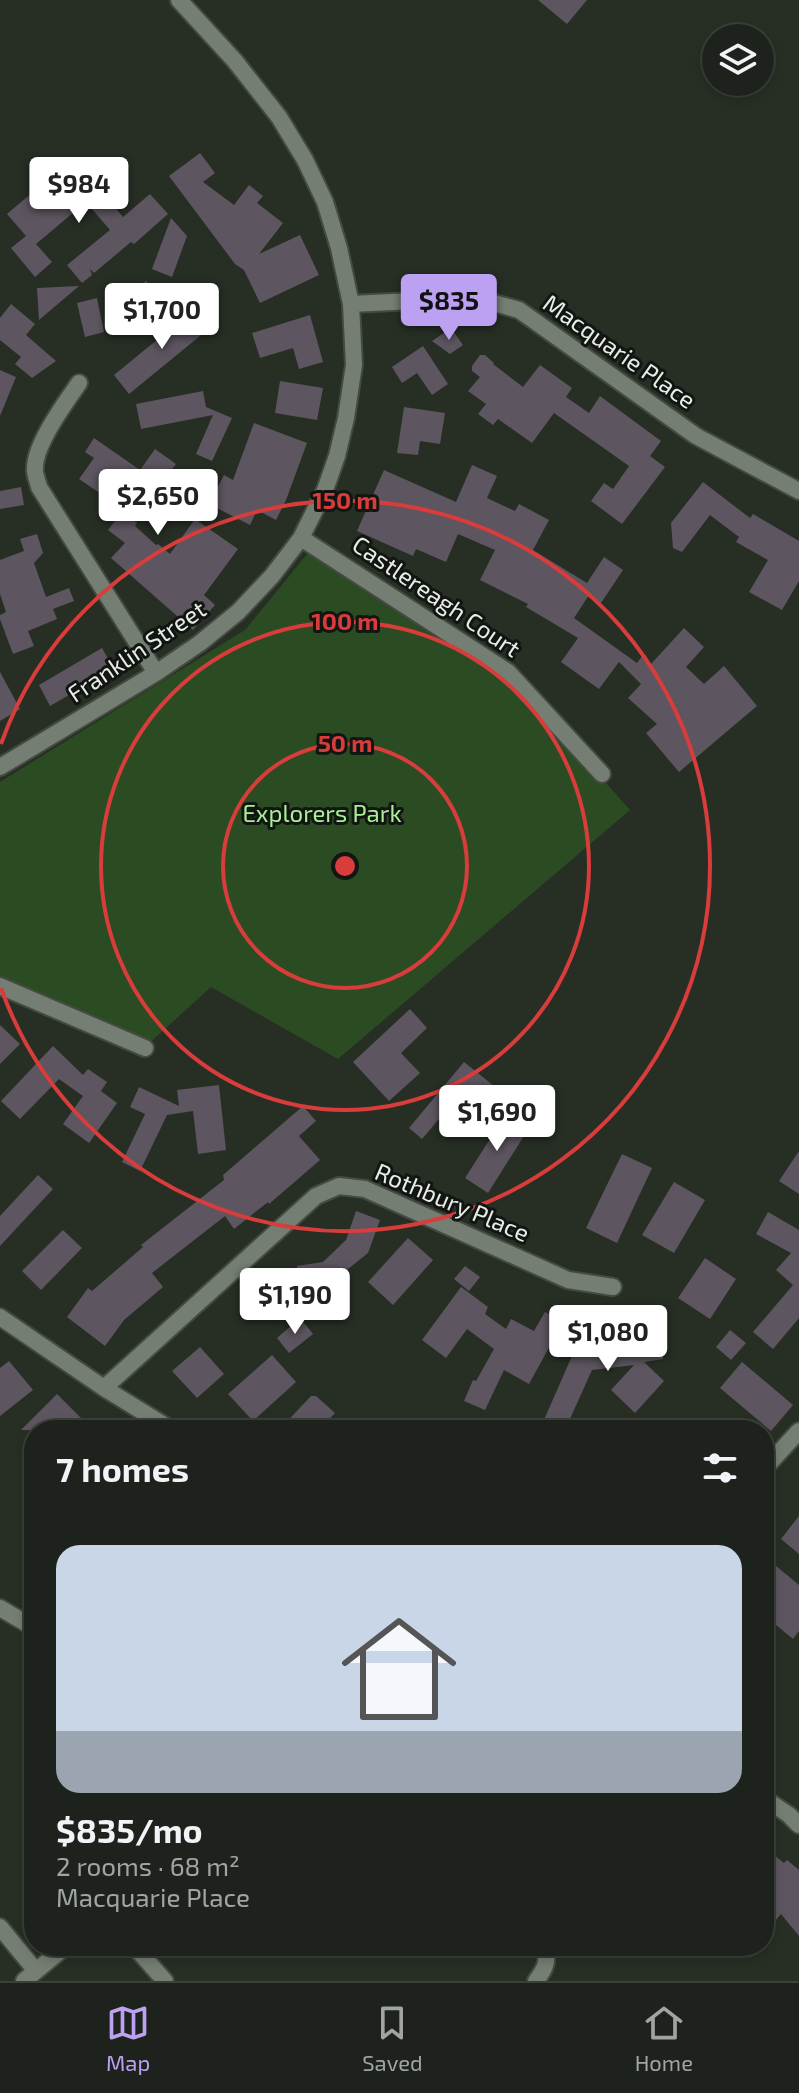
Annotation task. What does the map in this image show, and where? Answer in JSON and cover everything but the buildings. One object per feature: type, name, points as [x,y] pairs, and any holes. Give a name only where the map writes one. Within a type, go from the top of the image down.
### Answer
[{"type":"street","name":"Franklin Street","points":[[0,767],[156,673],[238,612],[272,576],[301,538],[325,490],[346,418],[354,365],[351,304],[329,213],[305,160],[279,117],[235,61],[179,0]]},
{"type":"street","name":"Macquarie Place","points":[[351,304],[476,298],[519,310],[696,436],[799,491]]},
{"type":"street","points":[[79,383],[58,413],[40,449],[35,469],[39,487],[156,673]]},
{"type":"street","name":"Castlereagh Court","points":[[301,538],[508,672],[602,774]]},
{"type":"street","points":[[0,986],[145,1048]]},
{"type":"street","name":"Rothbury Place","points":[[104,1388],[316,1196],[339,1186],[365,1189],[568,1280],[613,1287]]},
{"type":"street","points":[[0,1317],[156,1420]]},
{"type":"street","points":[[774,1458],[799,1431]]},
{"type":"street","points":[[0,1608],[24,1622]]},
{"type":"street","points":[[774,1805],[799,1825]]},
{"type":"street","points":[[0,1927],[30,1976],[54,1956]]},
{"type":"street","points":[[143,1956],[165,1981]]},
{"type":"street","points":[[536,1981],[546,1967],[547,1956]]},
{"type":"green space","name":"Explorers Park","points":[[308,553],[508,673],[630,810],[338,1059],[211,987],[146,1046],[0,985],[0,782],[245,630]]}]
